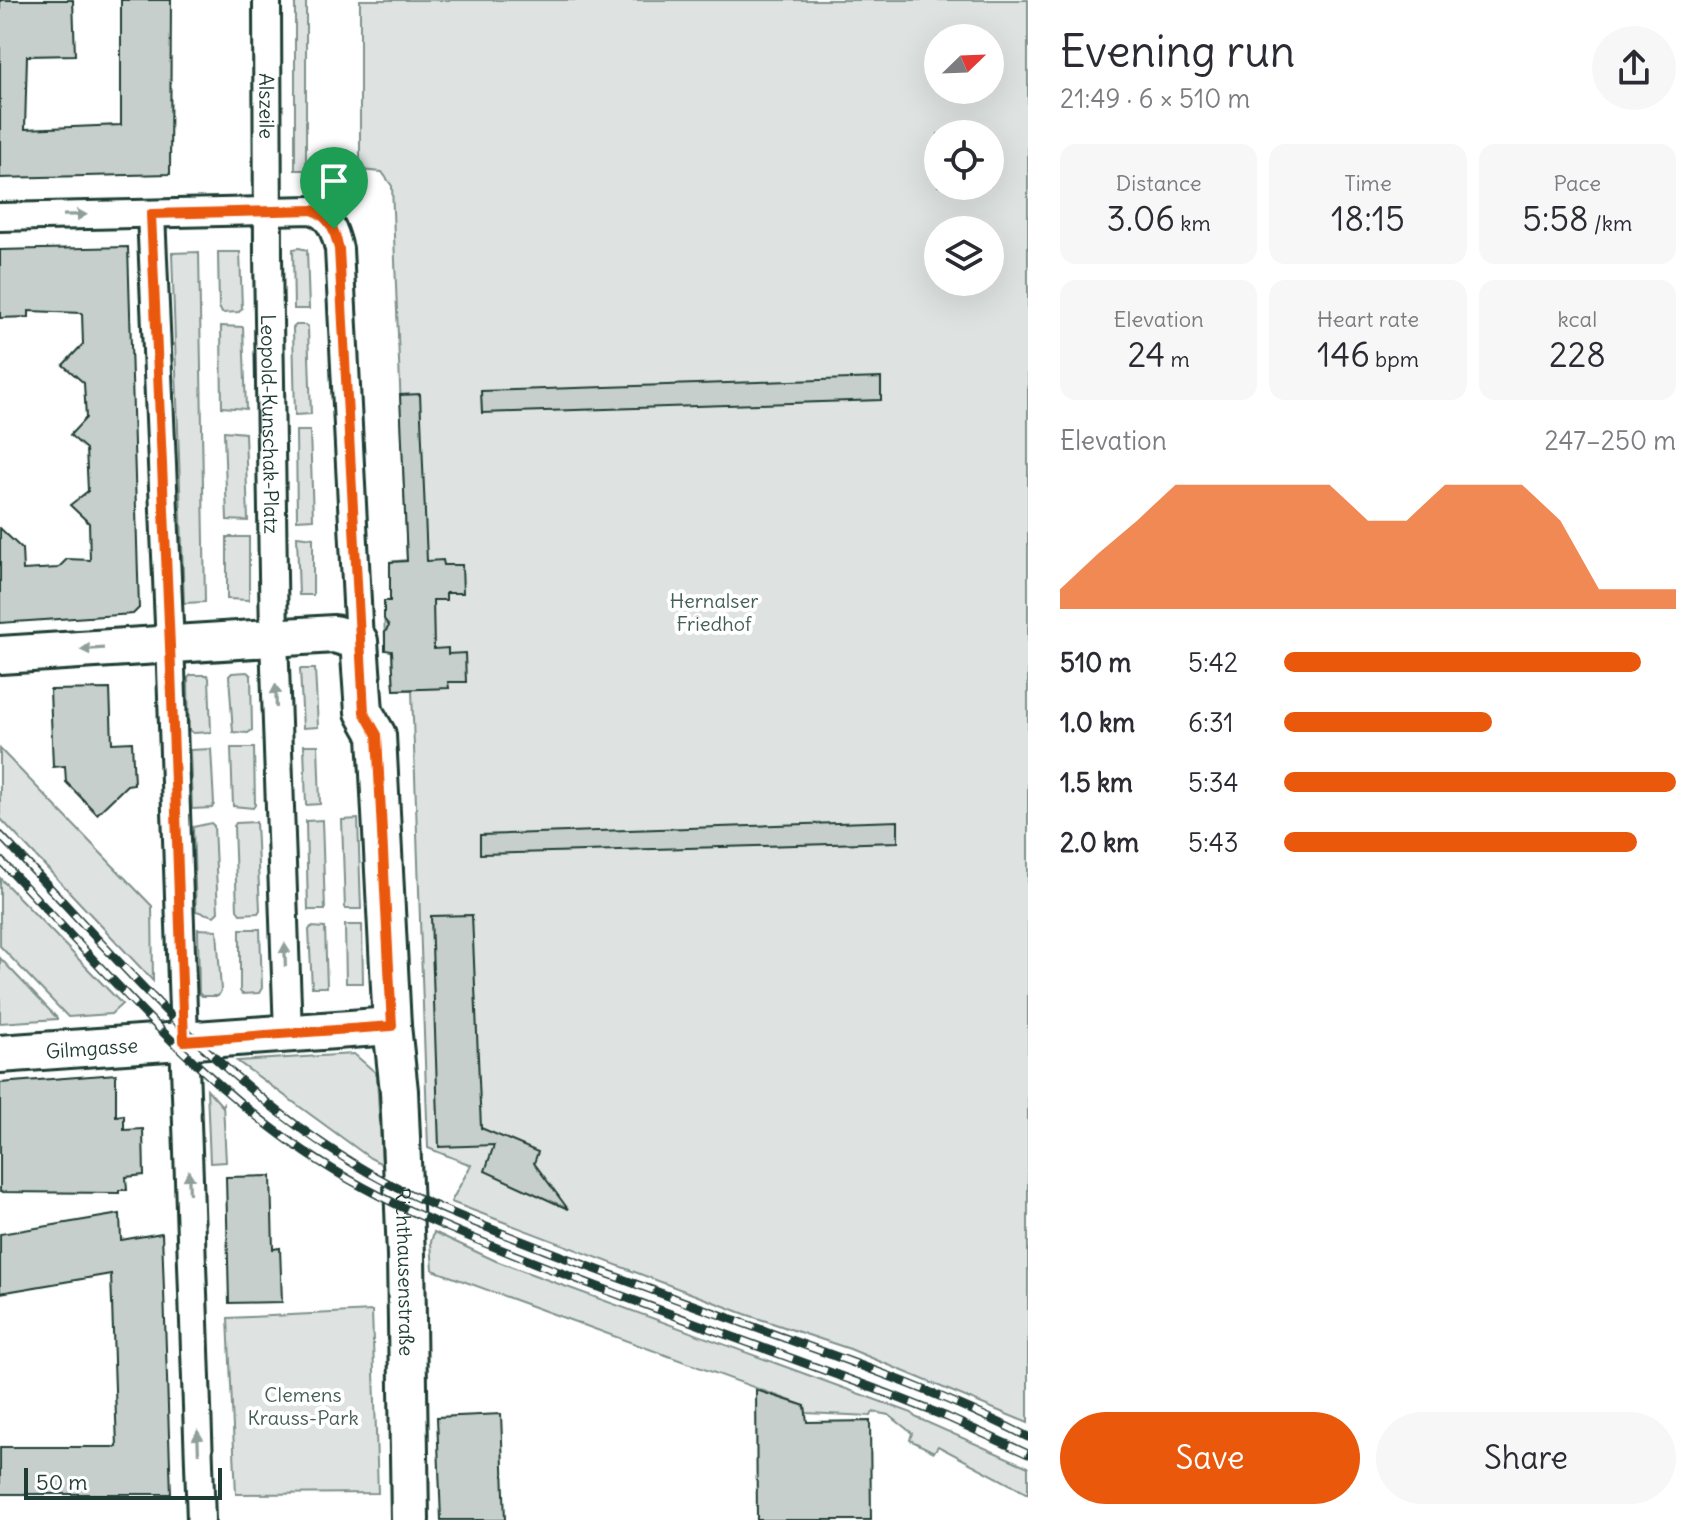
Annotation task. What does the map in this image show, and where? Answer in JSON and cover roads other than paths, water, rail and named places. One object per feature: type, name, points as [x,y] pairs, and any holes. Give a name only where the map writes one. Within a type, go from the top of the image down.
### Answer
[{"type":"street","name":"Alszeile","points":[[267,0],[267,210]]},
{"type":"street","name":"Leopold-Kunschak-Platz","points":[[267,210],[274,638],[288,1033]]},
{"type":"street","points":[[0,217],[313,210],[327,217],[339,249],[359,641],[364,712],[377,735],[392,1026],[184,1041]]},
{"type":"street","points":[[151,214],[170,644],[201,1520]]},
{"type":"street","points":[[0,655],[334,634],[359,641]]},
{"type":"street","name":"Richthausenstraße","points":[[392,1026],[399,1091],[406,1255],[410,1520]]},
{"type":"street","name":"Gilmgasse","points":[[0,1054],[184,1041]]},
{"type":"railway","points":[[0,835],[123,967],[209,1052],[301,1129],[374,1176],[471,1221],[905,1382],[1028,1437]]},
{"type":"railway","points":[[0,860],[177,1046],[254,1114],[323,1164],[382,1197],[475,1239],[889,1394],[1028,1454]]},
{"type":"park label","name":"Hernalser Friedhof","points":[[714,612]]},
{"type":"park label","name":"Clemens Krauss-Park","points":[[303,1406]]}]
